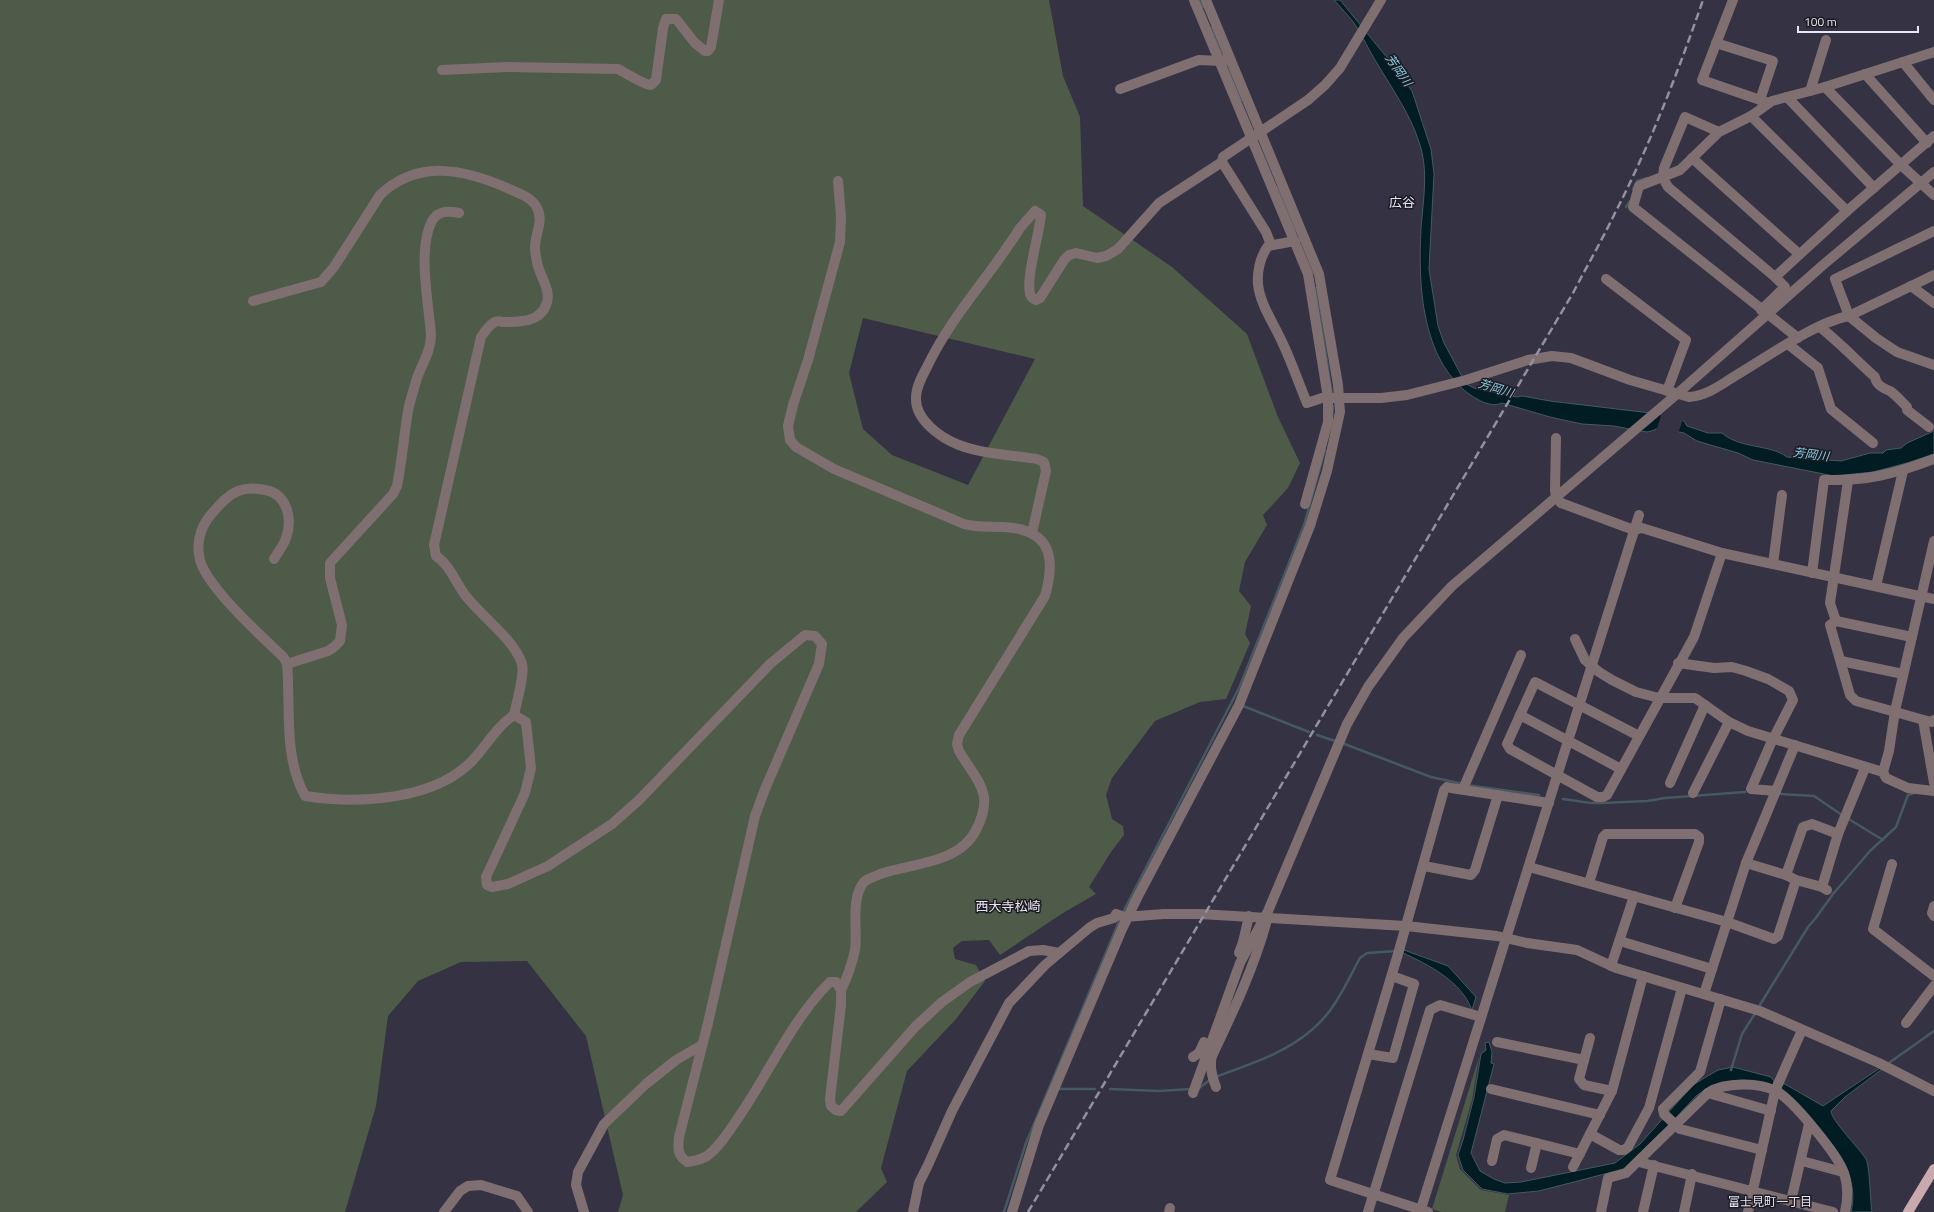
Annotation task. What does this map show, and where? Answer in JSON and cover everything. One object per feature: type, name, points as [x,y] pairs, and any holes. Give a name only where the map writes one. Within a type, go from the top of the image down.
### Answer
[{"type":"main road","points":[[1908,1212],[1934,1170]]},
{"type":"street","points":[[442,70],[507,67],[618,69],[631,75],[646,85],[651,84],[656,80],[663,28],[666,19],[676,19],[695,43],[705,51],[708,51],[711,47],[719,0]]},
{"type":"street","points":[[1194,0],[1225,60]]},
{"type":"street","points":[[1012,1212],[1039,1125],[1123,916],[1239,705],[1296,564],[1327,472],[1338,422],[1305,266],[1256,136],[1225,60],[1206,0]]},
{"type":"street","points":[[1032,534],[1046,471],[1044,462],[1036,458],[969,448],[957,444],[926,423],[919,412],[916,397],[919,382],[934,352],[1020,228],[1035,211],[1041,215],[1030,279],[1030,294],[1032,298],[1036,300],[1040,298],[1069,254],[1076,253],[1097,258],[1106,256],[1118,249],[1159,203],[1222,162],[1226,154],[1256,136],[1308,100],[1326,85],[1340,68],[1381,0]]},
{"type":"street","points":[[1733,0],[1702,80],[1764,102],[1825,87],[1934,52]]},
{"type":"street","points":[[1810,91],[1826,40]]},
{"type":"street","points":[[1716,43],[1773,61],[1764,102],[1751,116],[1719,132],[1680,170],[1664,178],[1639,186],[1632,206],[1798,338]]},
{"type":"street","points":[[1120,89],[1199,60],[1225,60]]},
{"type":"street","points":[[1903,62],[1934,100]]},
{"type":"street","points":[[1775,277],[1847,211],[1930,139],[1865,74]]},
{"type":"street","points":[[1825,87],[1901,165],[1934,195]]},
{"type":"street","points":[[1787,97],[1874,188]]},
{"type":"street","points":[[1751,116],[1847,211]]},
{"type":"street","points":[[1719,132],[1685,118],[1664,168],[1664,178],[1668,187],[1785,287],[1764,312]]},
{"type":"street","points":[[1256,136],[1319,274],[1333,398],[1328,422],[1305,504]]},
{"type":"street","points":[[1692,158],[1799,254]]},
{"type":"street","points":[[1222,162],[1266,232],[1271,245]]},
{"type":"street","points":[[253,301],[321,282],[334,267],[380,195],[388,188],[406,177],[432,171],[454,172],[482,177],[526,196],[537,207],[540,223],[535,246],[537,263],[547,290],[548,301],[539,315],[532,319],[497,320],[489,326],[481,337],[434,544],[436,556],[442,560],[465,595],[504,636],[522,664],[522,672],[514,716]]},
{"type":"street","points":[[1214,1081],[1210,1063],[1212,1056],[1232,1014],[1253,963],[1266,918],[1339,742],[1347,724],[1368,687],[1403,638],[1452,586],[1656,412],[1672,392],[1764,312],[1934,172]]},
{"type":"street","points":[[838,181],[841,217],[840,242],[808,360],[793,405],[788,426],[790,440],[796,448],[834,469],[964,524],[976,527],[1016,528],[1032,534],[1044,543],[1050,559],[1049,581],[1045,596],[959,735],[957,744],[959,751],[985,797],[982,819],[972,838],[951,854],[934,860],[894,869],[868,879],[859,891],[856,906],[855,949],[841,990],[839,1032],[830,1099],[831,1106],[836,1110],[841,1110],[915,1027],[942,1002],[970,982],[1028,951],[1043,950],[1059,953]]},
{"type":"street","points":[[287,664],[328,651],[334,648],[340,641],[342,625],[330,578],[330,563],[393,494],[397,486],[408,410],[417,378],[428,354],[431,337],[425,280],[427,239],[432,221],[437,215],[448,211],[458,214]]},
{"type":"street","points":[[1934,231],[1835,279],[1849,316],[1876,338],[1897,352],[1934,365]]},
{"type":"street","points":[[1295,242],[1271,245],[1264,252],[1258,270],[1260,292],[1308,404],[1322,398],[1394,397],[1466,380],[1528,360],[1552,356],[1571,358],[1603,371],[1689,397],[1704,394],[1798,338],[1837,318],[1849,316],[1934,275]]},
{"type":"street","points":[[1606,279],[1686,340],[1672,392]]},
{"type":"street","points":[[1911,286],[1934,303]]},
{"type":"street","points":[[1820,327],[1844,346],[1847,353],[1875,377],[1876,382],[1890,392],[1907,407],[1907,410],[1928,427]]},
{"type":"street","points":[[1788,344],[1818,368],[1831,409],[1873,443]]},
{"type":"street","points":[[1556,438],[1555,490],[1556,497],[1562,503],[1638,529],[1722,554],[1934,599]]},
{"type":"street","points":[[1812,573],[1824,480],[1848,481],[1877,478],[1903,471],[1934,459]]},
{"type":"street","points":[[1876,586],[1903,471]]},
{"type":"street","points":[[1836,621],[1830,603],[1848,481]]},
{"type":"street","points":[[274,559],[286,539],[289,526],[284,501],[278,494],[258,488],[238,491],[226,498],[205,519],[201,530],[200,545],[200,559],[203,567],[221,593],[284,658],[287,664],[288,729],[292,759],[297,781],[305,796],[323,799],[371,800],[436,786],[455,776],[472,761],[491,736],[506,720],[514,716]]},
{"type":"street","points":[[1773,564],[1782,496]]},
{"type":"street","points":[[1549,803],[1498,795],[1464,786],[1447,787],[1444,790],[1424,866],[1392,976],[1330,1180],[1422,1211],[1481,1017],[1529,867],[1549,803],[1579,705],[1638,529],[1639,515]]},
{"type":"street","points":[[1934,541],[1903,674],[1883,772],[1886,778],[1908,788],[1934,791]]},
{"type":"street","points":[[1639,736],[1535,682],[1507,744],[1510,749],[1597,797],[1603,798],[1607,795],[1639,736],[1678,663],[1694,637],[1722,554]]},
{"type":"street","points":[[1912,637],[1836,621],[1830,625],[1850,695],[1856,701],[1931,722],[1934,720]]},
{"type":"street","points":[[514,716],[526,722],[531,768],[525,794],[486,877],[487,885],[492,887],[508,884],[548,866],[612,824],[639,800],[770,664],[805,635],[815,636],[818,638],[822,644],[819,664],[765,789],[756,816],[679,1137],[678,1150],[680,1157],[687,1162],[697,1161],[706,1156],[724,1138],[820,992],[830,982],[836,982],[841,990]]},
{"type":"street","points":[[1574,639],[1581,653],[1599,672],[1636,692],[1659,698],[1695,698],[1704,706],[1730,722],[1748,730],[1865,768],[1883,772]]},
{"type":"street","points":[[1464,786],[1521,655]]},
{"type":"street","points":[[1841,661],[1903,674]]},
{"type":"street","points":[[1678,663],[1714,668],[1732,667],[1768,679],[1789,691],[1793,700],[1751,789],[1776,791]]},
{"type":"street","points":[[1670,783],[1704,706]]},
{"type":"street","points":[[1520,715],[1621,769]]},
{"type":"street","points":[[1923,720],[1934,783]]},
{"type":"street","points":[[1694,793],[1730,722]]},
{"type":"street","points":[[1704,994],[1746,863],[1795,745]]},
{"type":"street","points":[[1746,863],[1824,888],[1838,834],[1865,768]]},
{"type":"street","points":[[1424,866],[1472,874],[1475,870],[1498,795]]},
{"type":"street","points":[[1786,875],[1803,827],[1812,824],[1838,834]]},
{"type":"street","points":[[1589,883],[1603,837],[1606,834],[1695,834],[1699,837],[1699,842],[1675,908]]},
{"type":"street","points":[[1892,864],[1873,929],[1934,976]]},
{"type":"street","points":[[1529,867],[1727,922],[1774,939],[1778,936],[1796,880]]},
{"type":"street","points":[[1611,966],[1634,896]]},
{"type":"street","points":[[1934,906],[1932,913],[1934,916]]},
{"type":"street","points":[[913,1212],[918,1183],[928,1165],[952,1111],[1010,1003],[1059,953],[1097,922],[1114,918],[1116,914],[1123,916],[1186,913],[1406,926],[1467,932],[1577,950],[1611,966],[1757,1010],[1883,1065],[1934,1091]]},
{"type":"street","points":[[1193,1057],[1202,1048],[1243,942],[1249,916]]},
{"type":"street","points":[[1194,1090],[1240,963],[1266,918]]},
{"type":"street","points":[[1620,942],[1712,969]]},
{"type":"street","points":[[1368,1054],[1393,1058],[1414,984],[1392,976]]},
{"type":"street","points":[[1573,1166],[1612,1091],[1643,976]]},
{"type":"street","points":[[1906,1023],[1934,986]]},
{"type":"street","points":[[1590,1134],[1619,1150],[1624,1150],[1628,1147],[1650,1105],[1682,988]]},
{"type":"street","points":[[1664,1112],[1700,1072],[1721,999]]},
{"type":"street","points":[[1368,1212],[1430,1010],[1440,1005],[1481,1017]]},
{"type":"street","points":[[1748,1212],[1776,1087],[1802,1030]]},
{"type":"street","points":[[1590,1038],[1579,1080],[1584,1085],[1612,1091]]},
{"type":"street","points":[[1497,1042],[1584,1060]]},
{"type":"street","points":[[584,1212],[576,1185],[578,1172],[604,1124],[646,1084],[676,1060],[702,1045]]},
{"type":"street","points":[[1601,1212],[1608,1178],[1626,1173],[1639,1162],[1674,1124],[1708,1093],[1722,1086],[1735,1085],[1776,1087],[1809,1124],[1835,1156],[1843,1172],[1847,1202],[1845,1212]]},
{"type":"street","points":[[1491,1089],[1600,1115]]},
{"type":"street","points":[[1708,1093],[1770,1111]]},
{"type":"street","points":[[1650,1105],[1664,1112],[1680,1129],[1762,1150]]},
{"type":"street","points":[[1791,1201],[1802,1161],[1809,1124]]},
{"type":"street","points":[[1492,1160],[1497,1139],[1504,1135],[1580,1154]]},
{"type":"street","points":[[1531,1168],[1538,1143]]},
{"type":"street","points":[[1802,1161],[1843,1172]]},
{"type":"street","points":[[1639,1162],[1692,1174],[1833,1212]]},
{"type":"street","points":[[1643,1212],[1654,1165]]},
{"type":"street","points":[[1684,1212],[1692,1174]]},
{"type":"street","points":[[444,1212],[460,1191],[468,1186],[481,1185],[517,1196],[528,1212]]},
{"type":"green space","points":[[0,0],[1049,0],[1063,76],[1080,117],[1083,206],[1172,267],[1247,334],[1278,417],[1300,463],[1288,488],[1263,515],[1267,525],[1245,562],[1239,591],[1251,606],[1245,634],[1250,643],[1226,699],[1200,702],[1155,721],[1112,778],[1106,795],[1112,819],[1123,826],[1124,835],[1111,852],[1089,887],[1096,894],[1063,913],[1000,955],[989,940],[962,941],[953,948],[955,959],[976,965],[985,981],[956,1019],[907,1071],[881,1168],[887,1182],[856,1212],[618,1212],[623,1195],[586,1036],[527,961],[461,962],[418,981],[388,1016],[376,1106],[345,1212],[0,1212]],"holes":[[[863,318],[1035,359],[968,485],[892,455],[863,429],[849,373]]]},
{"type":"green space","points":[[1479,1057],[1472,1100],[1456,1155],[1460,1169],[1481,1190],[1509,1195],[1505,1212],[1441,1212],[1432,1209]]},
{"type":"water","points":[[1334,0],[1340,0],[1393,65],[1412,91],[1431,149],[1434,174],[1429,269],[1438,326],[1444,343],[1466,384],[1474,388],[1517,397],[1522,396],[1550,401],[1659,414],[1684,421],[1687,426],[1708,433],[1722,433],[1737,442],[1772,450],[1787,457],[1841,461],[1870,453],[1883,453],[1886,450],[1901,448],[1907,443],[1934,431],[1934,454],[1873,472],[1834,476],[1753,460],[1738,453],[1697,441],[1684,433],[1660,428],[1648,432],[1614,426],[1582,424],[1550,417],[1502,403],[1493,405],[1489,404],[1480,401],[1469,394],[1453,379],[1441,361],[1432,340],[1426,319],[1420,273],[1421,229],[1425,174],[1419,142],[1406,112],[1357,28]]},
{"type":"water","points":[[1404,950],[1448,966],[1476,997],[1472,1010],[1467,1000],[1452,982],[1423,963],[1403,953]]},
{"type":"water","points":[[1489,1042],[1492,1052],[1491,1063],[1494,1064],[1471,1153],[1480,1171],[1505,1183],[1521,1182],[1615,1163],[1640,1144],[1693,1085],[1718,1070],[1733,1067],[1771,1077],[1774,1081],[1773,1085],[1745,1081],[1722,1082],[1710,1086],[1696,1096],[1624,1169],[1539,1191],[1508,1194],[1482,1189],[1463,1170],[1458,1155],[1474,1097],[1481,1054],[1486,1050],[1485,1043]]},
{"type":"water","points":[[1880,1068],[1882,1069],[1845,1097],[1831,1111],[1835,1121],[1866,1159],[1867,1163],[1872,1212],[1851,1212],[1853,1193],[1849,1175],[1841,1159],[1830,1144],[1780,1087],[1781,1084],[1785,1084],[1823,1106]]},
{"type":"pier","points":[[1662,413],[1683,419],[1678,434],[1660,430],[1656,431]]},
{"type":"waterway","points":[[1201,0],[1203,7]]},
{"type":"waterway","points":[[1212,28],[1224,57]]},
{"type":"waterway","points":[[1226,62],[1241,100]]},
{"type":"waterway","points":[[1633,189],[1637,181],[1647,178]]},
{"type":"waterway","points":[[1277,187],[1296,231]]},
{"type":"waterway","points":[[1626,207],[1630,201]]},
{"type":"waterway","points":[[1316,288],[1332,395]]},
{"type":"waterway","points":[[1332,419],[1333,406]]},
{"type":"waterway","points":[[1122,914],[1239,688],[1304,525],[1325,450]]},
{"type":"waterway","points":[[1243,706],[1309,732]]},
{"type":"waterway","points":[[1317,735],[1338,742]]},
{"type":"waterway","points":[[1342,743],[1431,777],[1463,784]]},
{"type":"waterway","points":[[1467,785],[1539,795]]},
{"type":"waterway","points":[[1563,799],[1603,803],[1647,801],[1665,798],[1745,792]]},
{"type":"waterway","points":[[1758,1008],[1808,927],[1833,894],[1870,851],[1896,827],[1908,795],[1914,793]]},
{"type":"waterway","points":[[1781,794],[1814,796],[1842,815]]},
{"type":"waterway","points":[[1847,818],[1883,840]]},
{"type":"waterway","points":[[1004,1212],[1026,1143],[1120,919]]},
{"type":"waterway","points":[[1215,1077],[1261,1060],[1305,1036],[1333,1007],[1360,958],[1367,953],[1396,951]]},
{"type":"waterway","points":[[1731,1070],[1742,1034],[1756,1012]]},
{"type":"waterway","points":[[1886,1065],[1934,1031]]},
{"type":"waterway","points":[[1198,1089],[1211,1079]]},
{"type":"waterway","points":[[1059,1089],[1095,1089]]},
{"type":"waterway","points":[[1110,1089],[1159,1091],[1191,1089]]},
{"type":"railway","points":[[1028,1212],[1573,293],[1610,223],[1652,135],[1684,54],[1703,0]]},
{"type":"district","name":"広谷","points":[[1402,202]]},
{"type":"district","name":"西大寺松崎","points":[[1008,906]]},
{"type":"district","name":"富士見町一丁目","points":[[1770,1201]]},
{"type":"water label","name":"芳岡川","points":[[1399,70]]},
{"type":"water label","name":"芳岡川","points":[[1496,388]]},
{"type":"water label","name":"芳岡川","points":[[1811,454]]}]
